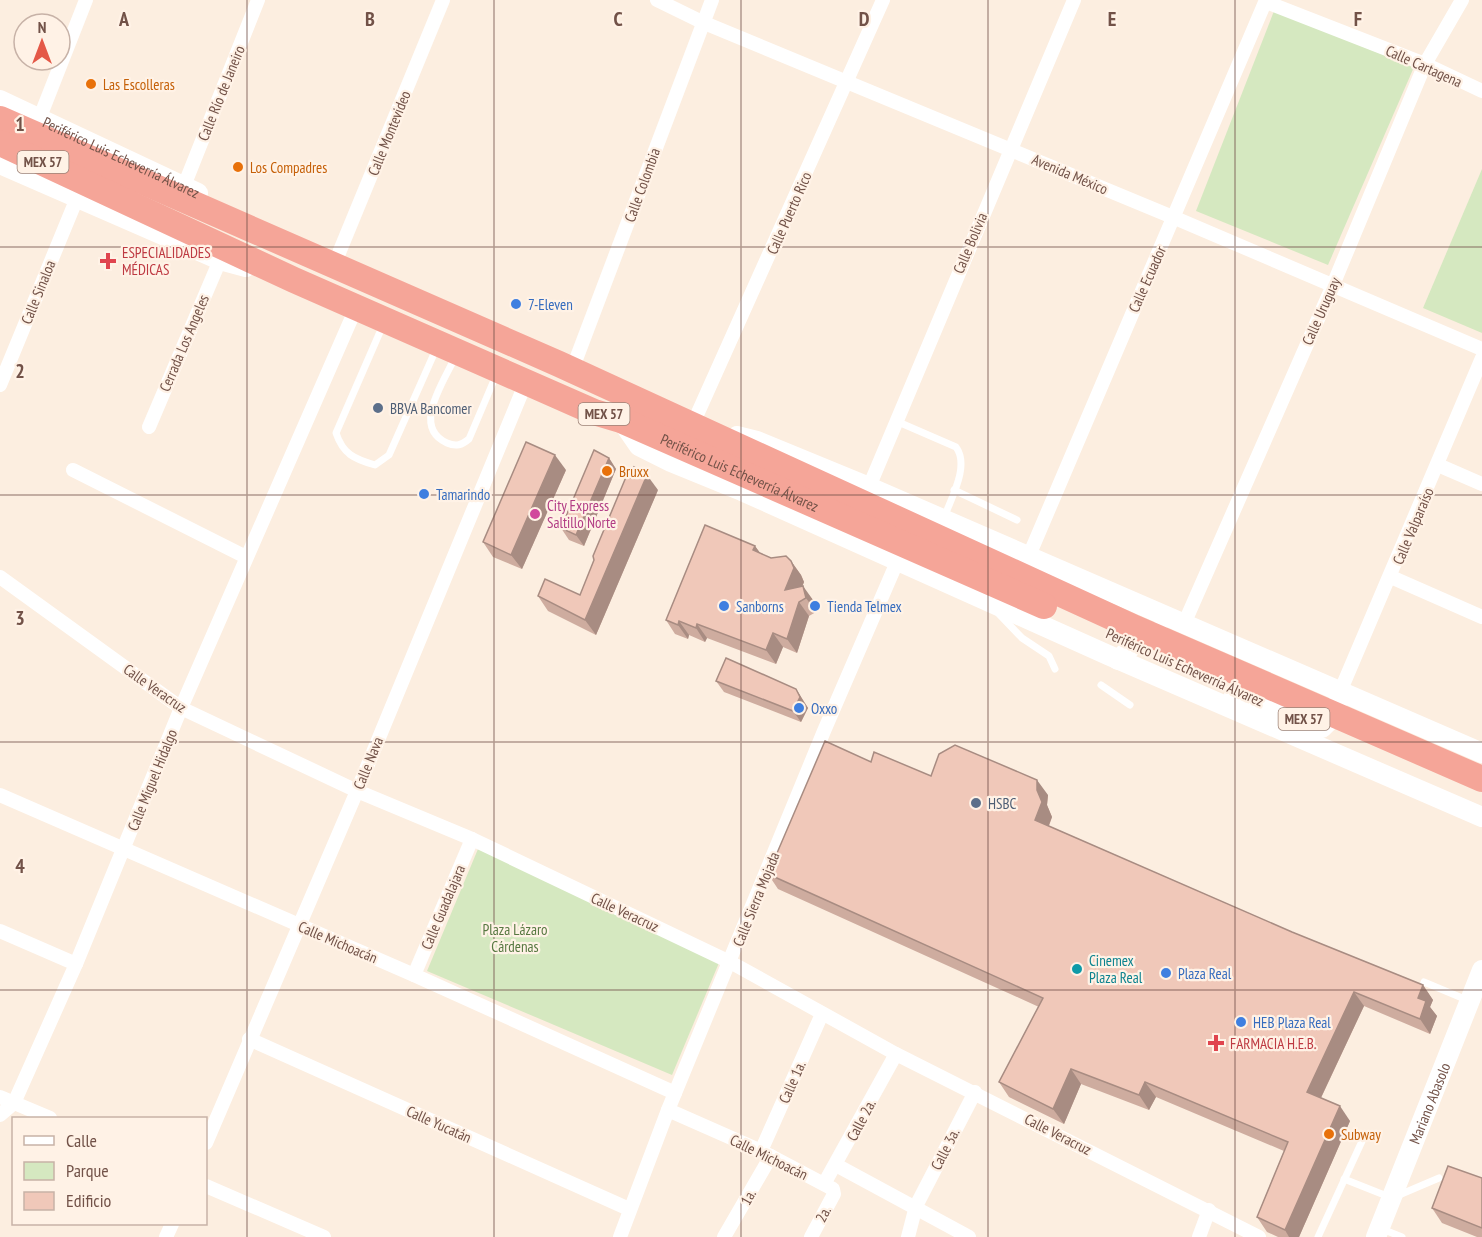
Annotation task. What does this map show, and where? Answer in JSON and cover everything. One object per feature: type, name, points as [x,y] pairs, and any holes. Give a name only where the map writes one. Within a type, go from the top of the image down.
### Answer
[{"type":"highway","name":"Periférico Luis Echeverría Álvarez","points":[[0,119],[86,180],[236,222],[572,370],[698,429],[1125,642],[1482,779]]},
{"type":"highway","name":"Periférico Luis Echeverría Álvarez","points":[[0,143],[86,180],[356,308],[526,382],[621,420],[1482,797]]},
{"type":"street","points":[[40,117],[86,0]]},
{"type":"street","name":"Calle Río de Janeiro","points":[[184,186],[258,0]]},
{"type":"street","name":"Calle Montevideo","points":[[334,265],[443,0]]},
{"type":"street","name":"Avenida México","points":[[657,0],[702,22],[1175,218],[1482,349]]},
{"type":"street","name":"Calle Colombia","points":[[572,370],[712,0]]},
{"type":"street","name":"Calle Puerto Rico","points":[[698,429],[884,0]]},
{"type":"street","name":"Calle Bolivia","points":[[869,487],[1009,149],[1074,0]]},
{"type":"street","name":"Calle Uruguay","points":[[1184,624],[1333,285],[1425,64],[1462,0]]},
{"type":"street","name":"Calle Cartagena","points":[[1266,1],[1425,64],[1482,91]]},
{"type":"street","name":"Calle Ecuador","points":[[1028,558],[1099,387],[1175,218],[1266,1]]},
{"type":"street","name":"Periférico Luis Echeverría Álvarez","points":[[0,100],[184,186],[224,209],[236,222]]},
{"type":"street","points":[[0,164],[86,180],[220,260],[294,280]]},
{"type":"street","name":"Calle Sinaloa","points":[[0,385],[86,180]]},
{"type":"street","name":"Cerrada Los Angeles","points":[[149,427],[220,260]]},
{"type":"street","name":"Calle Miguel Hidalgo","points":[[0,1115],[14,1103],[76,964],[181,708],[356,308]]},
{"type":"street","name":"Calle Valparaíso","points":[[1341,692],[1482,358]]},
{"type":"street","name":"Calle Nava","points":[[207,1141],[357,791],[526,382]]},
{"type":"street","points":[[621,420],[639,446],[660,457],[989,603],[1125,642],[1195,693],[1482,817]]},
{"type":"street","points":[[698,429],[757,441],[869,487],[1028,558],[1482,753]]},
{"type":"street","points":[[1438,465],[1482,484]]},
{"type":"street","points":[[74,470],[246,557]]},
{"type":"street","name":"Calle Sierra Mojada","points":[[624,1236],[629,1209],[668,1110],[824,731],[897,562]]},
{"type":"street","name":"Calle Veracruz","points":[[0,577],[181,708],[357,791],[472,839],[730,962],[896,1054],[1259,1237]]},
{"type":"street","points":[[1391,577],[1482,617]]},
{"type":"street","points":[[1125,642],[1162,630],[1173,632],[1316,691],[1341,692]]},
{"type":"street","points":[[1195,693],[1209,690],[1229,694],[1322,728],[1331,716],[1341,692]]},
{"type":"street","name":"Calle Michoacán","points":[[0,795],[414,975],[675,1093]]},
{"type":"street","name":"Calle Guadalajara","points":[[414,975],[472,839]]},
{"type":"street","points":[[0,931],[76,964]]},
{"type":"street","name":"Mariano Abasolo","points":[[1378,1232],[1482,970]]},
{"type":"street","name":"Calle 1a.","points":[[766,1153],[822,1014]]},
{"type":"street","name":"Calle Yucatán","points":[[249,1039],[629,1209]]},
{"type":"street","name":"Calle 2a.","points":[[829,1188],[836,1165],[896,1054]]},
{"type":"street","name":"Calle 3a.","points":[[908,1237],[916,1206],[975,1092]]},
{"type":"street","points":[[0,1097],[46,1117]]},
{"type":"street","name":"Calle Michoacán","points":[[668,1110],[766,1153],[829,1188]]},
{"type":"street","name":"1a.","points":[[724,1237],[766,1153]]},
{"type":"street","points":[[836,1165],[916,1206],[969,1237]]},
{"type":"street","points":[[207,1186],[324,1237]]},
{"type":"street","name":"2a.","points":[[811,1237],[829,1188]]},
{"type":"street","points":[[1198,1237],[1209,1210]]},
{"type":"lane","points":[[385,320],[336,434],[340,447],[353,459],[375,465],[389,455],[448,348]]},
{"type":"lane","points":[[448,348],[429,416],[430,429],[435,437],[446,443],[454,446],[463,444],[469,439],[498,370]]},
{"type":"lane","points":[[896,421],[956,447],[962,459],[943,520]]},
{"type":"lane","points":[[954,490],[1017,520]]},
{"type":"lane","points":[[989,603],[1017,634],[1049,656],[1055,669]]},
{"type":"lane","points":[[1101,685],[1130,705]]},
{"type":"lane","points":[[1424,982],[1469,1000]]},
{"type":"lane","points":[[1318,1237],[1363,1139]]},
{"type":"lane","points":[[1344,1179],[1392,1198],[1439,1178]]},
{"type":"lane","points":[[1378,1232],[1402,1237]]},
{"type":"green space","points":[[1274,11],[1414,67],[1328,265],[1196,211]]},
{"type":"green space","points":[[1482,169],[1482,333],[1423,308]]},
{"type":"green space","name":"Plaza Lázaro Cárdenas","points":[[478,849],[721,958],[672,1075],[427,971]]},
{"type":"building","points":[[526,442],[555,455],[511,555],[483,542]]},
{"type":"building","points":[[594,450],[609,458],[576,535],[561,528]]},
{"type":"building","points":[[634,467],[647,475],[585,620],[538,596],[545,579],[580,595],[594,560],[593,556],[626,477],[631,478]]},
{"type":"building","points":[[705,525],[755,546],[753,550],[771,558],[786,556],[791,561],[794,568],[785,590],[803,586],[806,598],[799,602],[787,639],[773,633],[766,650],[697,624],[696,628],[679,621],[678,625],[666,620]]},
{"type":"building","points":[[726,658],[796,689],[800,697],[793,711],[716,681]]},
{"type":"building","name":"Plaza Real","points":[[825,741],[871,762],[874,752],[931,776],[939,754],[955,745],[1037,780],[1037,790],[1042,802],[1035,820],[1292,932],[1423,985],[1418,998],[1426,1001],[1420,1019],[1354,992],[1307,1092],[1340,1106],[1285,1230],[1257,1217],[1288,1142],[1145,1082],[1139,1095],[1071,1069],[1053,1109],[999,1082],[1043,998],[768,874]]},
{"type":"building","points":[[1448,1166],[1482,1178],[1482,1228],[1432,1208]]},
{"type":"place","name":"Las Escolleras","points":[[91,84]]},
{"type":"place","name":"Los Compadres","points":[[238,167]]},
{"type":"place","name":"ESPECIALIDADES MÉDICAS","points":[[108,261]]},
{"type":"place","name":"7-Eleven","points":[[516,304]]},
{"type":"place","name":"BBVA Bancomer","points":[[378,408]]},
{"type":"place","name":"Bruxx","points":[[607,471]]},
{"type":"place","name":"Tamarindo","points":[[424,494]]},
{"type":"place","name":"City Express Saltillo Norte","points":[[535,514]]},
{"type":"place","name":"Sanborns","points":[[724,606]]},
{"type":"place","name":"Tienda Telmex","points":[[815,606]]},
{"type":"place","name":"Oxxo","points":[[799,708]]},
{"type":"place","name":"HSBC","points":[[976,803]]},
{"type":"place","name":"Cinemex Plaza Real","points":[[1077,969]]},
{"type":"place","name":"Plaza Real","points":[[1166,973]]},
{"type":"place","name":"HEB Plaza Real","points":[[1241,1022]]},
{"type":"place","name":"FARMACIA H.E.B.","points":[[1216,1043]]},
{"type":"place","name":"Subway","points":[[1329,1134]]}]
